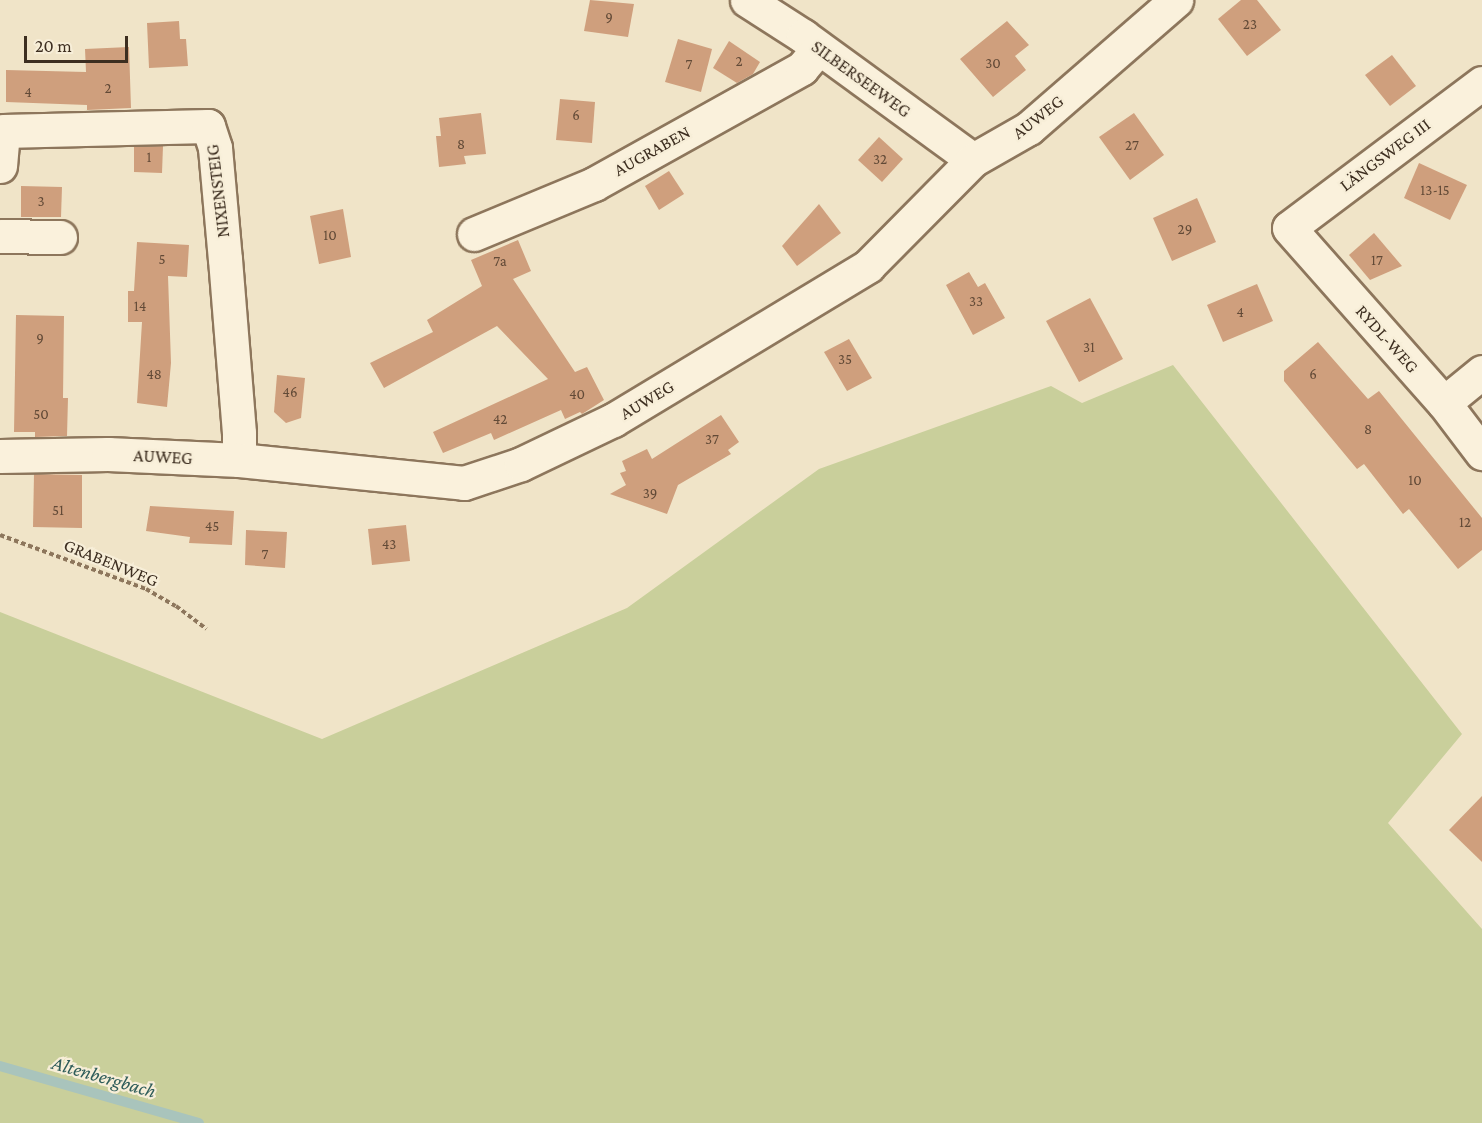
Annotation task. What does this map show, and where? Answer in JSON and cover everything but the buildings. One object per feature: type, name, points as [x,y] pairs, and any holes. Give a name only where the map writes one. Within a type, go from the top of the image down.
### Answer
[{"type":"street","name":"SILBERSEEWEG","points":[[747,0],[973,160]]},
{"type":"street","name":"AUWEG","points":[[0,456],[108,454],[239,460],[464,483],[521,464],[613,420],[868,266],[973,160],[1029,128],[1164,4]]},
{"type":"street","name":"AUGRABEN","points":[[474,234],[594,184],[802,68],[818,49]]},
{"type":"street","name":"LÄNGSWEG III","points":[[1288,228],[1482,83]]},
{"type":"street","name":"NIXENSTEIG","points":[[0,166],[3,131],[208,126],[215,148],[239,433],[239,460]]},
{"type":"street","name":"RYDL-WEG","points":[[1288,228],[1444,403],[1482,453]]},
{"type":"street","points":[[0,236],[60,237]]},
{"type":"street","points":[[1444,403],[1482,372]]},
{"type":"path","name":"GRABENWEG","points":[[0,535],[146,589],[176,606],[206,628]]},
{"type":"green space","points":[[1173,365],[1462,734],[1388,823],[1482,929],[1482,1123],[0,1123],[0,612],[322,739],[627,608],[819,469],[1051,386],[1082,403]]},
{"type":"waterway","name":"Altenbergbach","points":[[0,1066],[199,1123]]}]
